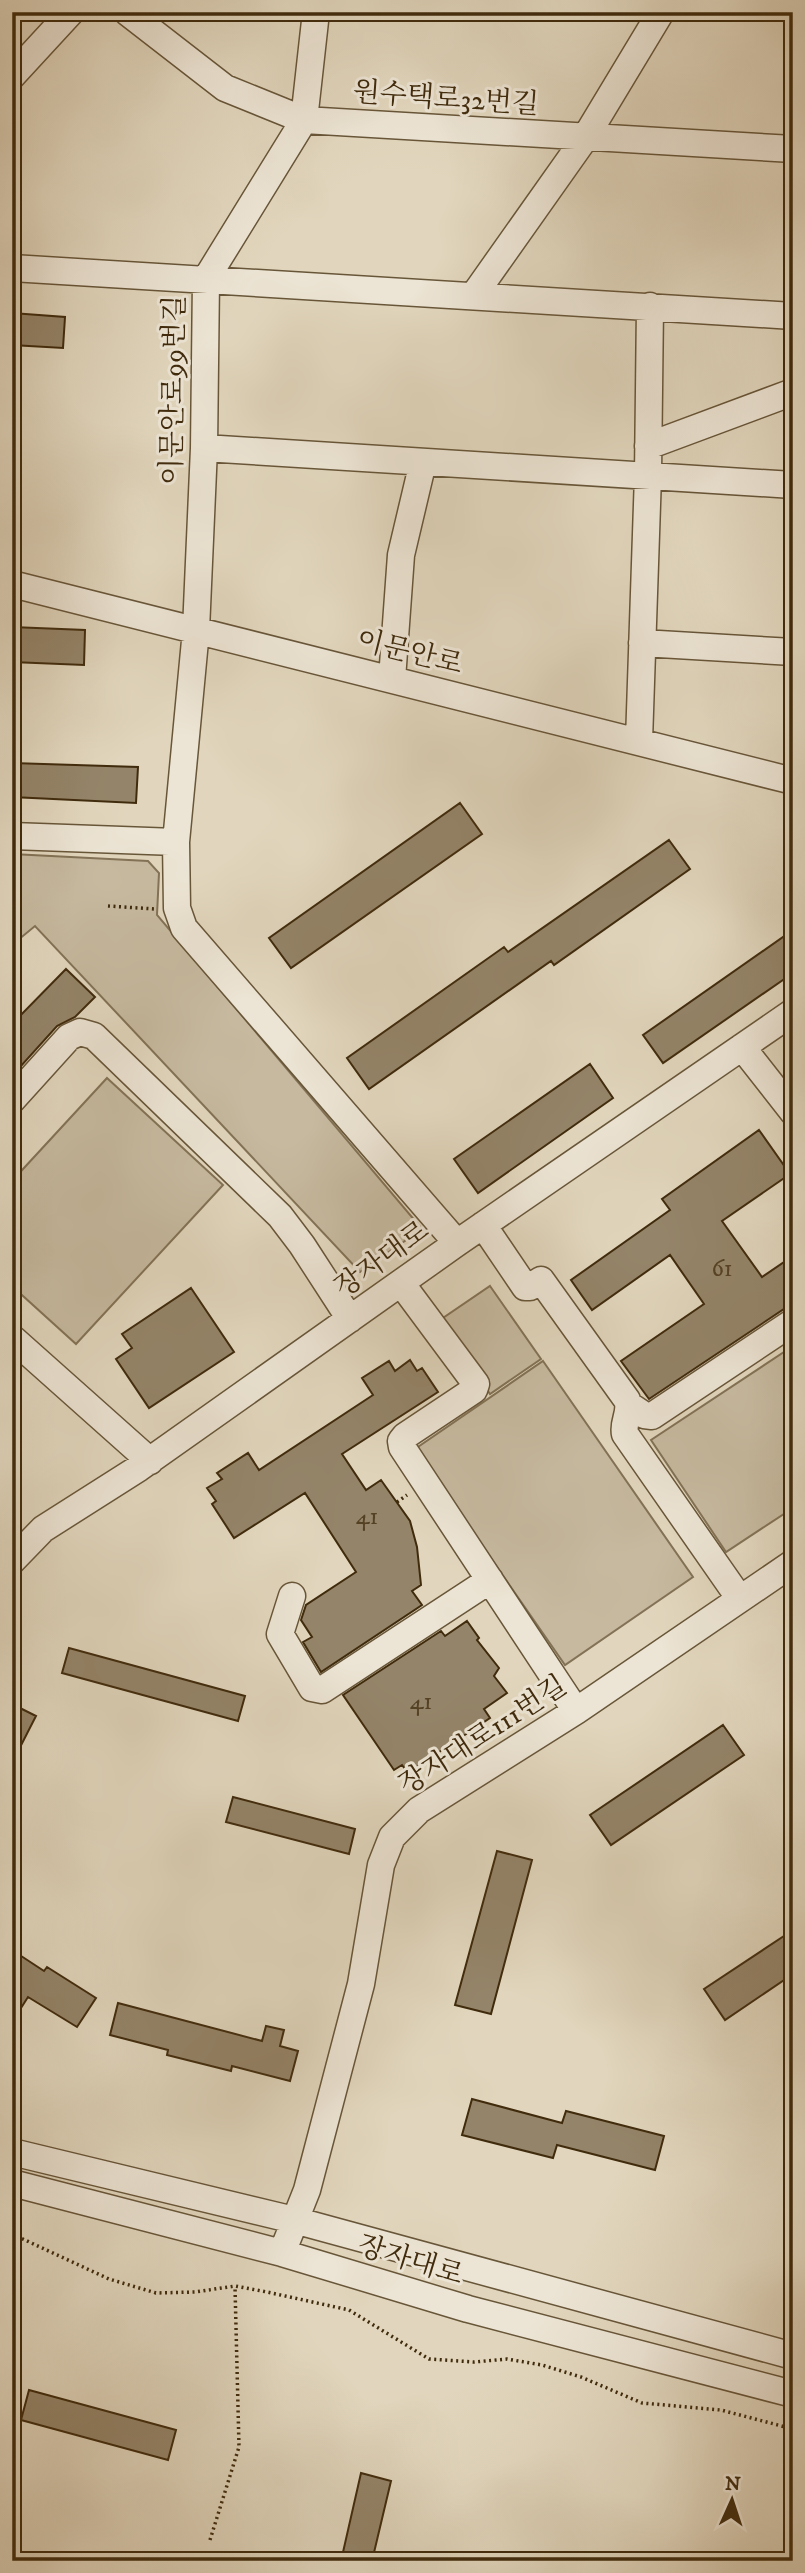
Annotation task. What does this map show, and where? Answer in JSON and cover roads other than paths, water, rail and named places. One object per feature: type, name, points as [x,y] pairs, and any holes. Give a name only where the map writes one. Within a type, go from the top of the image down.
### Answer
[{"type":"street","points":[[12,76],[71,12]]},
{"type":"street","name":"원수택로32번길","points":[[127,12],[225,88],[304,120],[793,149]]},
{"type":"street","name":"이문안로99번길","points":[[316,12],[304,120],[206,279],[204,448],[197,631],[176,842],[177,908],[184,928],[457,1243]]},
{"type":"street","points":[[474,295],[585,138],[660,12]]},
{"type":"street","points":[[12,268],[793,316]]},
{"type":"street","points":[[639,741],[648,475],[650,306]]},
{"type":"street","points":[[648,446],[793,392]]},
{"type":"street","points":[[204,448],[793,485]]},
{"type":"street","points":[[392,679],[401,555],[423,461]]},
{"type":"street","name":"이문안로","points":[[12,584],[793,780]]},
{"type":"street","points":[[642,643],[793,652]]},
{"type":"street","points":[[12,836],[176,842]]},
{"type":"street","name":"장자대로","points":[[12,1561],[43,1529],[150,1461],[457,1243],[793,1012]]},
{"type":"street","points":[[12,1100],[69,1037],[80,1032],[94,1037],[280,1216],[350,1319]]},
{"type":"street","points":[[742,1047],[793,1112]]},
{"type":"street","points":[[483,1225],[526,1287],[541,1280],[629,1405],[644,1415],[652,1416],[793,1322]]},
{"type":"street","points":[[401,1283],[476,1384],[474,1390],[405,1436],[401,1441],[402,1447],[576,1711]]},
{"type":"street","points":[[12,1338],[150,1461]]},
{"type":"street","points":[[629,1405],[623,1431],[740,1599]]},
{"type":"street","name":"장자대로111번길","points":[[282,2253],[307,2190],[355,2011],[381,1865],[392,1837],[419,1810],[576,1711],[793,1563]]},
{"type":"street","points":[[292,1596],[281,1625],[281,1639],[312,1688],[322,1690],[490,1580]]},
{"type":"street","name":"장자대로","points":[[12,2151],[294,2220],[793,2356]]},
{"type":"street","name":"장자대로","points":[[12,2183],[282,2253],[468,2309],[793,2394]]}]
